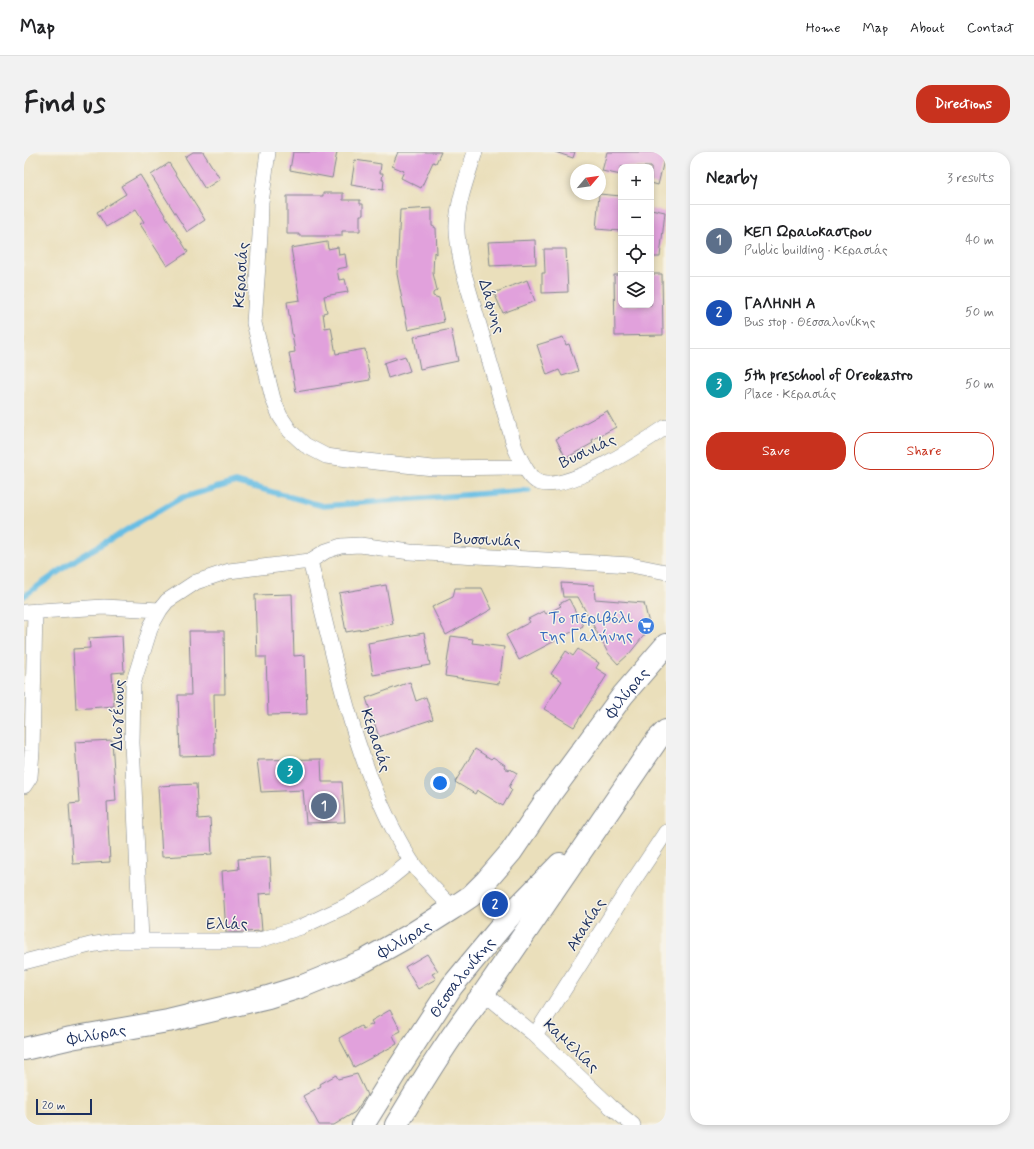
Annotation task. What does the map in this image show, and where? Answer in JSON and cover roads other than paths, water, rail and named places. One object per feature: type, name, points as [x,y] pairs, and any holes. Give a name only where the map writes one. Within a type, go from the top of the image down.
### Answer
[{"type":"main road","name":"Φιλύρας","points":[[24,1049],[71,1038],[168,1021],[268,997],[303,986],[364,961],[412,934],[453,908],[476,891],[511,852],[551,793],[623,695],[666,645]]},
{"type":"main road","name":"Θεσσαλονίκης","points":[[396,1125],[418,1088],[472,1008],[484,993],[657,740],[666,731]]},
{"type":"main road","name":"Θεσσαλονίκης","points":[[363,1125],[452,986],[514,911],[596,828]]},
{"type":"street","name":"Κερασιάς","points":[[268,152],[260,203],[260,235],[254,323],[272,399],[280,416],[290,431],[304,445],[326,456],[433,468],[524,467]]},
{"type":"street","name":"Δάφνης","points":[[475,152],[463,192],[457,223],[458,245],[463,270],[515,448],[524,467]]},
{"type":"street","name":"Βυσινιάς","points":[[524,467],[536,481],[554,484],[571,480],[597,469],[666,427]]},
{"type":"street","name":"Βυσσινιάς","points":[[310,561],[326,551],[341,546],[360,544],[410,552],[631,565],[666,572]]},
{"type":"street","name":"Κερασιάς","points":[[310,561],[351,721],[373,786],[411,861],[426,881],[453,908]]},
{"type":"street","name":"Διογένους","points":[[141,940],[132,743],[134,684],[151,626],[167,600],[196,582],[229,571],[310,561]]},
{"type":"street","points":[[24,786],[30,777],[31,758],[29,612],[104,607],[160,610]]},
{"type":"street","name":"Ακακίας","points":[[535,1034],[666,832]]},
{"type":"street","name":"Ελιάς","points":[[24,962],[90,945],[115,941],[257,941],[301,927],[346,906],[378,888],[411,861]]},
{"type":"street","name":"Καμελίας","points":[[484,993],[535,1034],[611,1107],[633,1125]]},
{"type":"waterway","points":[[24,596],[78,558],[181,498],[236,482],[323,506],[529,490]]},
{"type":"place","name":"Το περιβόλι της Γαλήνης","points":[[646,626]]},
{"type":"place","name":"5th preschool of Oreokastro","points":[[290,771]]},
{"type":"place","name":"ΚΕΠ Ωραιοκαστρου","points":[[324,806]]},
{"type":"place","name":"ΓΑΛΗΝΗ Α","points":[[495,904]]}]
